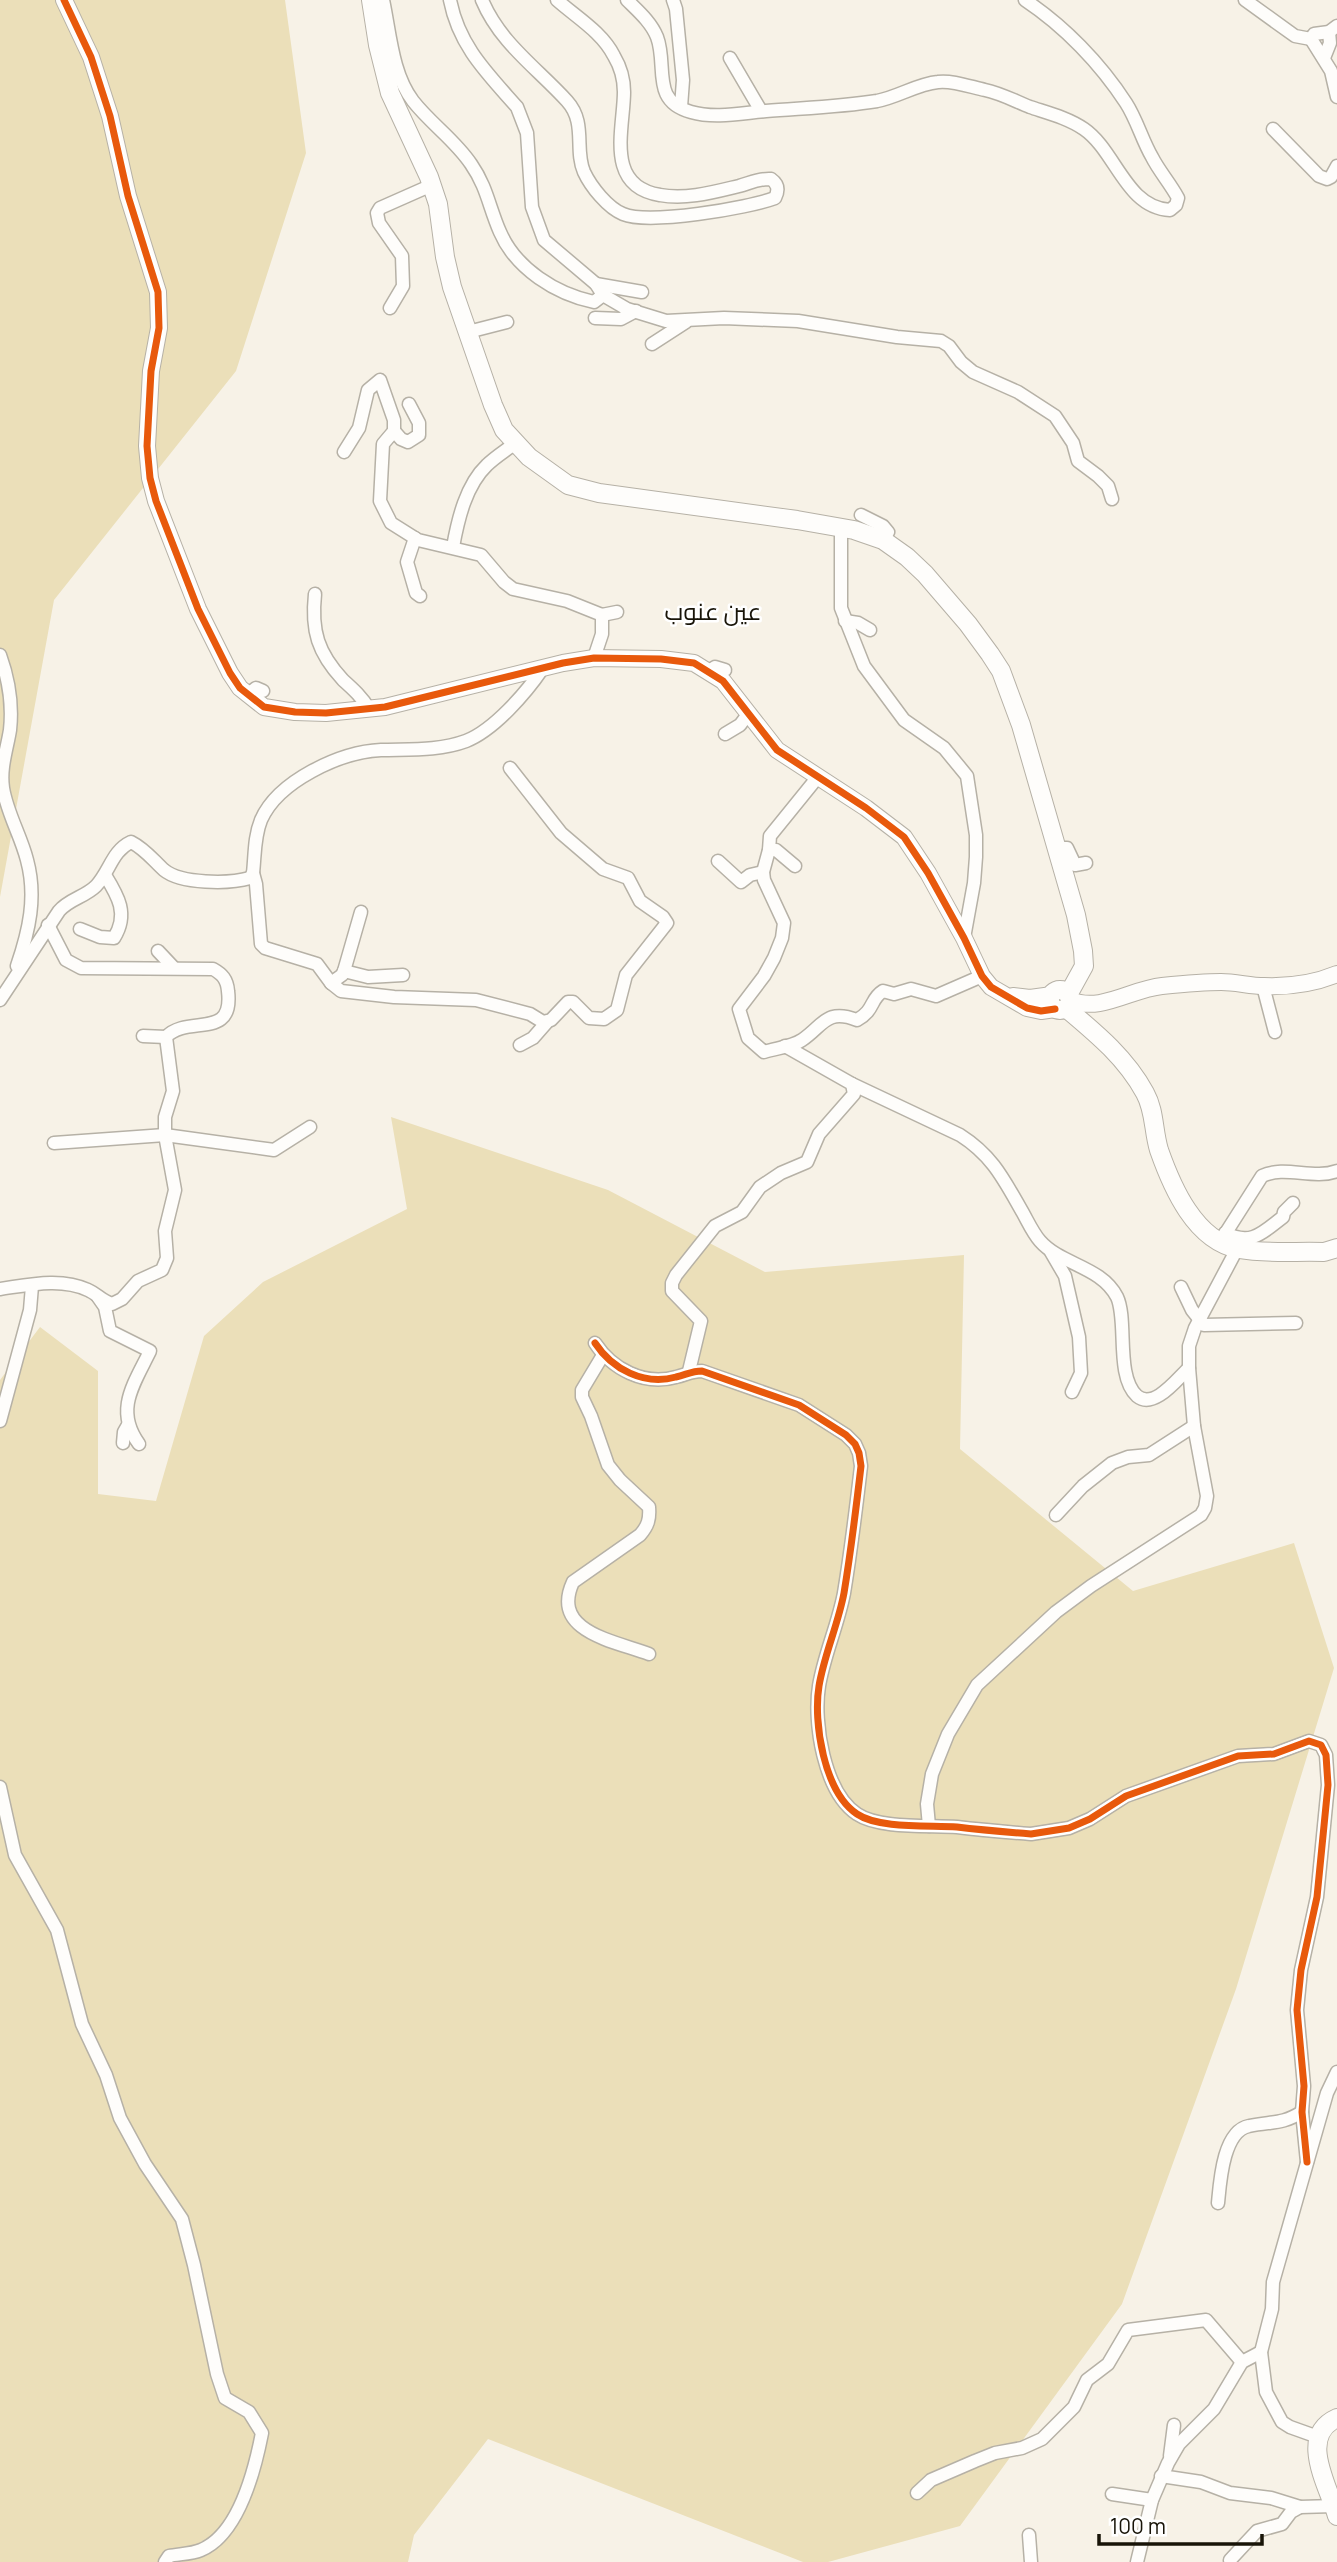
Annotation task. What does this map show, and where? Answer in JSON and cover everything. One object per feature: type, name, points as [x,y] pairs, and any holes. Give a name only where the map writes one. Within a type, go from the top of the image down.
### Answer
[{"type":"main road","points":[[371,0],[380,57],[390,93],[432,185],[438,204],[444,257],[503,430],[514,444],[568,485],[600,493],[841,528],[883,540],[925,574],[968,624],[1001,671],[1025,738],[1076,915],[1083,951],[1084,966],[1062,1000],[1129,1067],[1153,1111],[1160,1152],[1183,1203],[1209,1234],[1223,1237],[1237,1249],[1324,1252],[1337,1248]]},
{"type":"main road","points":[[1336,2511],[1317,2452],[1318,2437],[1325,2426],[1337,2418]]},
{"type":"street","points":[[64,0],[91,57],[110,116],[128,196],[158,292],[159,327],[151,371],[148,422],[150,478],[156,501],[198,609],[230,673],[255,693],[264,707],[326,713],[369,709],[594,658],[694,663],[717,671],[778,750],[866,808],[904,837],[928,873],[982,976],[1003,996],[1062,1000],[1081,1005],[1099,1004],[1151,987],[1223,982],[1300,986],[1337,974]]},
{"type":"street","points":[[383,0],[402,81],[413,101],[449,136],[470,162],[484,184],[500,232],[520,265],[582,299],[594,302],[603,295]]},
{"type":"street","points":[[450,0],[458,30],[467,46],[517,107],[521,116],[530,154],[531,207],[544,240],[596,284],[603,295],[636,312],[666,321],[724,318],[799,321],[897,337],[941,341],[973,372],[1018,392],[1055,416],[1073,443],[1078,461],[1108,486],[1112,499]]},
{"type":"street","points":[[482,0],[488,15],[501,33],[532,68],[568,101],[580,126],[583,170],[613,208],[623,215],[646,219],[755,205],[775,198],[778,187],[771,179],[683,197],[648,193],[638,186],[624,167],[619,154],[624,91],[614,54],[596,32],[557,0]]},
{"type":"street","points":[[627,0],[650,24],[656,35],[660,47],[665,93],[670,101],[691,112],[729,115],[880,100],[940,81],[990,91],[1057,116],[1084,130],[1106,152],[1137,195],[1156,210],[1170,210],[1176,205],[1178,198],[1152,157],[1126,104],[1063,30],[1025,0]]},
{"type":"street","points":[[673,0],[683,80],[681,107]]},
{"type":"street","points":[[1245,0],[1261,4],[1295,36],[1311,38],[1331,71],[1337,97]]},
{"type":"street","points":[[1311,38],[1314,34],[1333,29],[1324,58]]},
{"type":"street","points":[[730,58],[761,111]]},
{"type":"street","points":[[1273,129],[1319,176],[1326,179],[1331,177],[1337,166]]},
{"type":"street","points":[[390,309],[403,286],[402,256],[379,223],[377,213],[380,208],[432,185]]},
{"type":"street","points":[[596,284],[642,292]]},
{"type":"street","points":[[595,318],[621,319],[636,312]]},
{"type":"street","points":[[652,344],[689,320]]},
{"type":"street","points":[[468,332],[507,322]]},
{"type":"street","points":[[344,452],[359,428],[368,390],[382,376],[394,420],[394,431],[383,444],[380,502],[391,523],[415,538],[481,555],[513,589],[567,601],[602,614],[617,612]]},
{"type":"street","points":[[394,431],[408,442],[419,435],[418,423],[409,404]]},
{"type":"street","points":[[453,547],[460,510],[480,473],[514,444]]},
{"type":"street","points":[[861,515],[883,526],[888,532],[883,540]]},
{"type":"street","points":[[841,528],[840,603],[864,666],[895,709],[915,730],[944,748],[967,776],[976,835],[976,857],[964,938]]},
{"type":"street","points":[[415,538],[407,562],[416,593],[420,596]]},
{"type":"street","points":[[315,594],[314,626],[320,649],[342,678],[362,697],[369,709]]},
{"type":"street","points":[[594,658],[602,634],[602,614]]},
{"type":"street","points":[[845,621],[870,630]]},
{"type":"street","points":[[0,656],[8,680],[11,705],[10,732],[4,754],[3,788],[27,859],[32,892],[30,925],[10,986]]},
{"type":"street","points":[[543,668],[532,684],[490,725],[466,741],[409,751],[362,752],[322,766],[295,783],[271,803],[261,820],[253,873],[261,944],[265,948],[317,964],[331,983],[341,991],[487,1002],[530,1014],[547,1022]]},
{"type":"street","points":[[725,734],[740,725],[749,713]]},
{"type":"street","points":[[510,768],[561,833],[603,869],[628,878],[640,901],[663,917],[667,923],[626,975],[621,1003],[611,1015],[597,1020],[589,1018],[573,1002],[568,1002],[533,1038],[520,1045]]},
{"type":"street","points":[[817,778],[770,836],[764,880],[784,923],[782,938],[774,958],[739,1009],[748,1038],[764,1052],[802,1041],[814,1028],[834,1017],[845,1016],[856,1020],[868,1014],[878,994],[883,991],[894,994],[911,989],[936,996],[982,976]]},
{"type":"street","points":[[0,1000],[64,905],[92,890],[105,876],[117,851],[131,842],[142,847],[165,870],[184,879],[244,879],[253,873]]},
{"type":"street","points":[[1055,848],[1067,848],[1075,865],[1086,863]]},
{"type":"street","points":[[769,850],[776,850],[795,866]]},
{"type":"street","points":[[718,861],[741,882],[750,875],[763,872]]},
{"type":"street","points":[[80,929],[114,938],[122,923],[121,904],[105,876]]},
{"type":"street","points":[[331,983],[344,971],[361,912]]},
{"type":"street","points":[[48,925],[66,960],[81,968],[213,969],[222,974],[227,984],[229,1008],[225,1016],[216,1021],[175,1030],[166,1037],[143,1036]]},
{"type":"street","points":[[158,951],[174,968]]},
{"type":"street","points":[[344,971],[368,977],[403,975]]},
{"type":"street","points":[[1263,986],[1275,1032]]},
{"type":"street","points":[[0,1289],[52,1283],[73,1284],[91,1290],[112,1304],[118,1302],[138,1281],[162,1270],[166,1264],[165,1231],[175,1190],[165,1135],[165,1117],[173,1091],[166,1037]]},
{"type":"street","points":[[785,1046],[852,1084],[975,1144],[996,1167],[1039,1240],[1049,1249],[1098,1276],[1115,1294],[1121,1310],[1123,1359],[1137,1396],[1146,1400],[1156,1398],[1189,1368]]},
{"type":"street","points":[[689,1371],[701,1321],[672,1290],[676,1275],[715,1226],[742,1212],[760,1187],[781,1173],[807,1162],[819,1134],[854,1094],[852,1084]]},
{"type":"street","points":[[54,1143],[165,1135],[274,1150],[310,1128]]},
{"type":"street","points":[[1293,1203],[1283,1217],[1249,1240],[1223,1237],[1262,1176],[1279,1172],[1329,1174],[1337,1171]]},
{"type":"street","points":[[1049,1249],[1065,1276],[1076,1319],[1081,1373],[1072,1392]]},
{"type":"street","points":[[929,1826],[928,1804],[932,1774],[948,1734],[977,1685],[1073,1599],[1201,1516],[1207,1496],[1194,1426],[1189,1346],[1237,1249]]},
{"type":"street","points":[[0,1421],[30,1310],[32,1286]]},
{"type":"street","points":[[1181,1287],[1204,1325],[1296,1323]]},
{"type":"street","points":[[98,1296],[105,1307],[110,1331],[150,1351],[130,1396],[126,1417],[139,1444]]},
{"type":"street","points":[[595,1343],[603,1355],[624,1371],[646,1378],[676,1377],[689,1371],[702,1371],[799,1405],[846,1435],[855,1444],[861,1466],[843,1595],[818,1687],[820,1743],[834,1784],[849,1807],[859,1816],[895,1825],[1051,1833],[1090,1819],[1126,1796],[1238,1756],[1274,1754],[1309,1741],[1321,1745],[1326,1755],[1328,1785],[1317,1897],[1301,1970],[1297,2010],[1307,2162]]},
{"type":"street","points":[[603,1355],[582,1390],[582,1397],[608,1465],[649,1507],[650,1515],[645,1530],[640,1535],[573,1582],[567,1606],[580,1628],[649,1654]]},
{"type":"street","points":[[123,1443],[128,1425]]},
{"type":"street","points":[[1056,1515],[1083,1486],[1112,1463],[1128,1457],[1149,1455],[1194,1426]]},
{"type":"street","points":[[0,1787],[15,1855],[57,1930],[82,2024],[106,2075],[120,2118],[145,2164],[182,2219],[217,2374],[225,2398],[249,2412],[262,2433],[256,2463],[228,2529],[202,2550],[169,2556],[165,2562]]},
{"type":"street","points":[[1318,2437],[1282,2422],[1266,2392],[1261,2352],[1272,2309],[1273,2282],[1327,2093],[1337,2072]]},
{"type":"street","points":[[1218,2203],[1220,2174],[1234,2133],[1245,2126],[1286,2122],[1302,2112]]},
{"type":"street","points":[[918,2493],[932,2480],[975,2461],[995,2453],[1022,2448],[1042,2439],[1074,2407],[1087,2380],[1108,2364],[1128,2330],[1206,2320],[1242,2362]]},
{"type":"street","points":[[1137,2562],[1152,2500],[1168,2463],[1180,2444],[1214,2409],[1242,2362],[1261,2352]]},
{"type":"street","points":[[1168,2463],[1174,2425]]},
{"type":"street","points":[[1161,2476],[1201,2482],[1230,2493],[1336,2511]]},
{"type":"street","points":[[1112,2494],[1152,2500]]},
{"type":"street","points":[[1230,2560],[1257,2530],[1282,2524],[1291,2512],[1300,2507]]},
{"type":"street","points":[[1030,2535],[1031,2562]]},
{"type":"shaded area","points":[[0,0],[285,0],[306,153],[236,371],[54,600],[0,897]]},
{"type":"shaded area","points":[[391,1117],[608,1190],[765,1272],[964,1255],[960,1449],[1133,1591],[1294,1543],[1334,1668],[1236,1989],[1122,2304],[960,2526],[828,2562],[803,2562],[488,2439],[414,2535],[408,2562],[0,2562],[0,1380],[40,1327],[98,1371],[98,1494],[156,1501],[204,1336],[263,1282],[407,1209]]},
{"type":"cycle path","points":[[64,0],[91,57],[110,116],[128,196],[158,292],[159,328],[151,371],[147,446],[150,478],[156,501],[198,609],[240,688],[264,707],[326,713],[385,707],[563,663],[594,658],[661,659],[694,663],[723,681],[777,750],[866,808],[904,837],[928,873],[982,976],[991,987],[1027,1008],[1041,1011],[1055,1009]]},
{"type":"cycle path","points":[[595,1343],[610,1361],[641,1377],[664,1379],[702,1371],[799,1405],[846,1435],[855,1444],[861,1466],[849,1561],[844,1593],[821,1674],[818,1718],[823,1755],[829,1773],[836,1790],[857,1814],[891,1824],[1031,1834],[1069,1828],[1090,1819],[1126,1796],[1238,1756],[1274,1754],[1309,1741],[1321,1745],[1326,1755],[1328,1785],[1317,1897],[1301,1970],[1297,2010],[1307,2162]]},
{"type":"district","name":"عين عنوب","points":[[713,610]]}]
